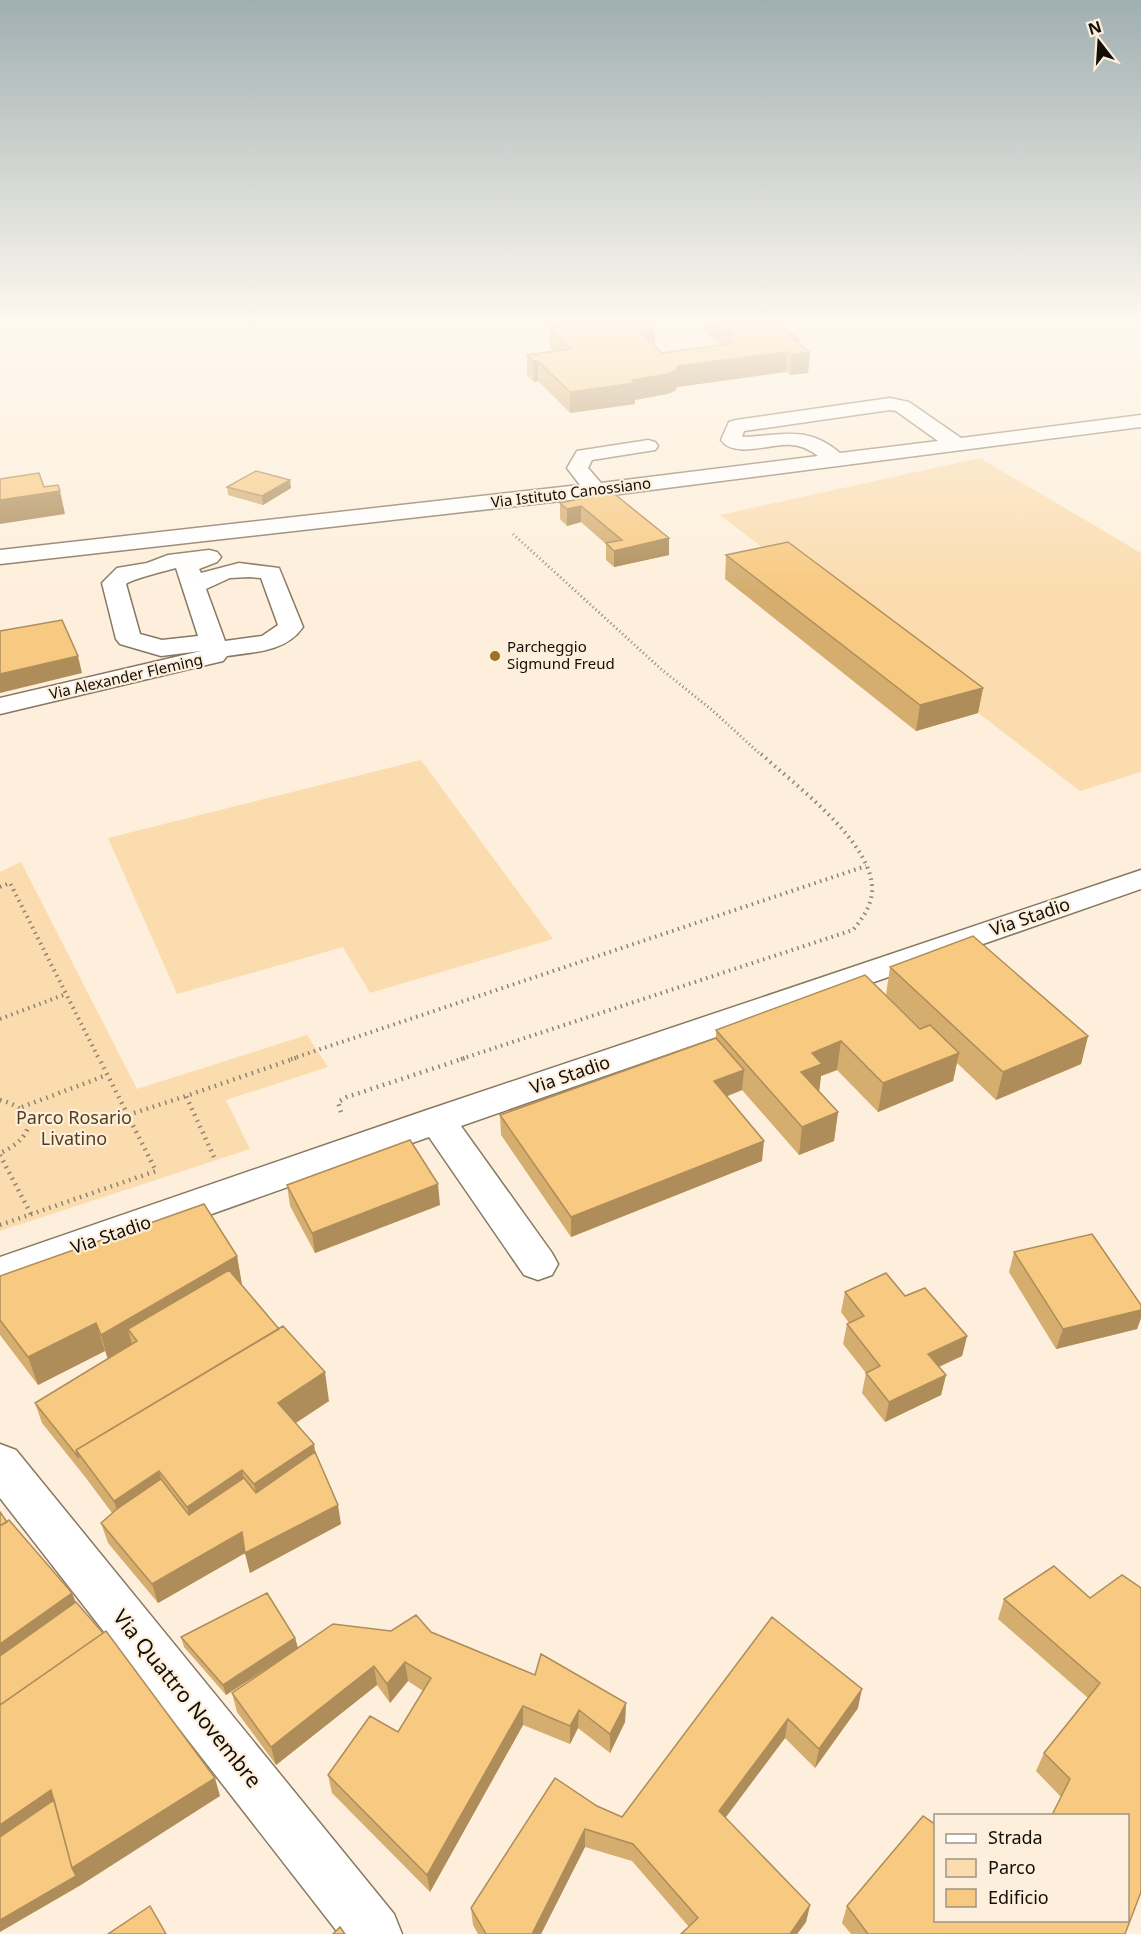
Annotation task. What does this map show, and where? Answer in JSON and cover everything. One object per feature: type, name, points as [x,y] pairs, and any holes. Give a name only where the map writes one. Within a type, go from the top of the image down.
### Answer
[{"type":"street","points":[[832,456],[799,438],[789,437],[739,444],[731,440],[736,426],[839,411]]},
{"type":"street","points":[[910,411],[958,445]]},
{"type":"street","points":[[832,456],[822,440],[824,434],[831,431],[921,419]]},
{"type":"street","name":"Via Istituto Canossiano","points":[[0,557],[596,490],[832,456],[958,445],[1141,421]]},
{"type":"street","points":[[596,490],[577,468],[584,455],[648,446]]},
{"type":"street","points":[[195,574],[261,550],[263,529]]},
{"type":"street","points":[[168,562],[195,574],[251,569],[271,573],[291,627],[269,642],[161,648],[129,639],[114,583],[125,573],[152,568],[168,562]]},
{"type":"street","name":"Via Alexander Fleming","points":[[0,706],[214,656],[195,574]]},
{"type":"street","name":"Via Stadio","points":[[0,1273],[437,1120],[1141,879]]},
{"type":"street","points":[[437,1120],[538,1264]]},
{"type":"street","name":"Via Quattro Novembre","points":[[0,1464],[374,1934]]},
{"type":"path","points":[[350,1116],[341,1112],[338,1102],[853,930],[864,919],[871,906],[874,887],[862,853],[847,833],[712,710],[661,669],[511,532]]},
{"type":"path","points":[[128,1115],[422,1014],[867,866]]},
{"type":"path","points":[[0,887],[10,883],[156,1171],[0,1225]]},
{"type":"path","points":[[0,1019],[66,994]]},
{"type":"path","points":[[22,1107],[106,1075]]},
{"type":"path","points":[[186,1096],[216,1160]]},
{"type":"path","points":[[0,1100],[22,1107],[28,1114],[29,1124],[25,1134],[17,1143],[0,1154],[31,1214]]},
{"type":"green space","points":[[980,458],[1141,553],[1141,772],[1080,791],[720,515]]},
{"type":"green space","points":[[421,760],[553,939],[370,993],[343,947],[177,994],[108,838]]},
{"type":"green space","name":"Parco Rosario Livatino","points":[[21,862],[137,1089],[307,1035],[328,1067],[226,1100],[250,1149],[0,1231],[0,872]]},
{"type":"building","points":[[256,471],[290,480],[262,496],[227,487]]},
{"type":"building","points":[[39,473],[44,487],[58,485],[60,491],[0,500],[0,479]]},
{"type":"building","points":[[612,492],[669,538],[614,551],[606,543],[622,540],[581,506],[567,509],[560,503]]},
{"type":"building","points":[[788,542],[983,688],[920,705],[726,555]]},
{"type":"building","points":[[62,620],[78,656],[0,674],[0,631]]},
{"type":"building","points":[[973,936],[1088,1036],[1003,1072],[890,967]]},
{"type":"building","points":[[865,975],[920,1029],[930,1025],[959,1053],[883,1083],[841,1041],[812,1053],[822,1064],[801,1072],[838,1112],[802,1127],[716,1030]]},
{"type":"building","points":[[716,1038],[744,1070],[714,1081],[764,1141],[571,1217],[500,1115]]},
{"type":"building","points":[[410,1140],[438,1184],[312,1233],[287,1185]]},
{"type":"building","points":[[204,1204],[237,1256],[101,1335],[96,1323],[28,1357],[0,1320],[0,1276]]},
{"type":"building","points":[[1092,1234],[1141,1305],[1141,1310],[1063,1329],[1014,1252]]},
{"type":"building","points":[[229,1270],[279,1329],[76,1450],[79,1458],[35,1403],[137,1341],[128,1329]]},
{"type":"building","points":[[886,1273],[905,1296],[925,1288],[967,1336],[928,1354],[946,1375],[889,1402],[866,1373],[880,1366],[847,1324],[864,1316],[845,1292]]},
{"type":"building","points":[[283,1326],[325,1372],[278,1403],[314,1444],[254,1484],[242,1470],[187,1507],[159,1471],[114,1501],[76,1450]]},
{"type":"building","points":[[315,1452],[338,1505],[245,1553],[242,1532],[152,1584],[101,1523],[117,1509],[161,1479],[189,1515],[244,1478],[256,1493]]},
{"type":"building","points":[[0,1512],[7,1522],[0,1526]]},
{"type":"building","points":[[9,1520],[72,1593],[0,1644],[0,1526]]},
{"type":"building","points":[[1054,1566],[1090,1598],[1122,1575],[1141,1588],[1141,1892],[1125,1934],[868,1934],[847,1906],[923,1816],[934,1824],[934,1922],[1129,1922],[1129,1814],[1052,1814],[1070,1779],[1044,1753],[1100,1683],[1004,1599]]},
{"type":"building","points":[[267,1593],[295,1638],[223,1685],[181,1637]]},
{"type":"building","points":[[76,1602],[103,1633],[0,1705],[0,1656]]},
{"type":"building","points":[[416,1615],[431,1632],[535,1675],[541,1654],[626,1703],[610,1734],[579,1710],[570,1726],[523,1706],[427,1875],[328,1775],[370,1716],[398,1732],[431,1678],[405,1662],[387,1684],[374,1666],[271,1747],[232,1693],[333,1624],[391,1631]]},
{"type":"building","points":[[772,1617],[862,1689],[819,1749],[788,1719],[719,1811],[810,1905],[790,1934],[681,1934],[698,1918],[633,1844],[585,1829],[532,1934],[486,1934],[471,1908],[555,1778],[597,1806],[622,1817]]},
{"type":"building","points":[[106,1631],[215,1778],[72,1868],[51,1790],[0,1825],[0,1705]]},
{"type":"building","points":[[54,1800],[76,1876],[0,1920],[0,1837]]},
{"type":"building","points":[[150,1906],[166,1934],[108,1934]]},
{"type":"building","points":[[340,1927],[345,1934],[333,1934]]},
{"type":"place","name":"Parcheggio Sigmund Freud","points":[[495,656]]}]
